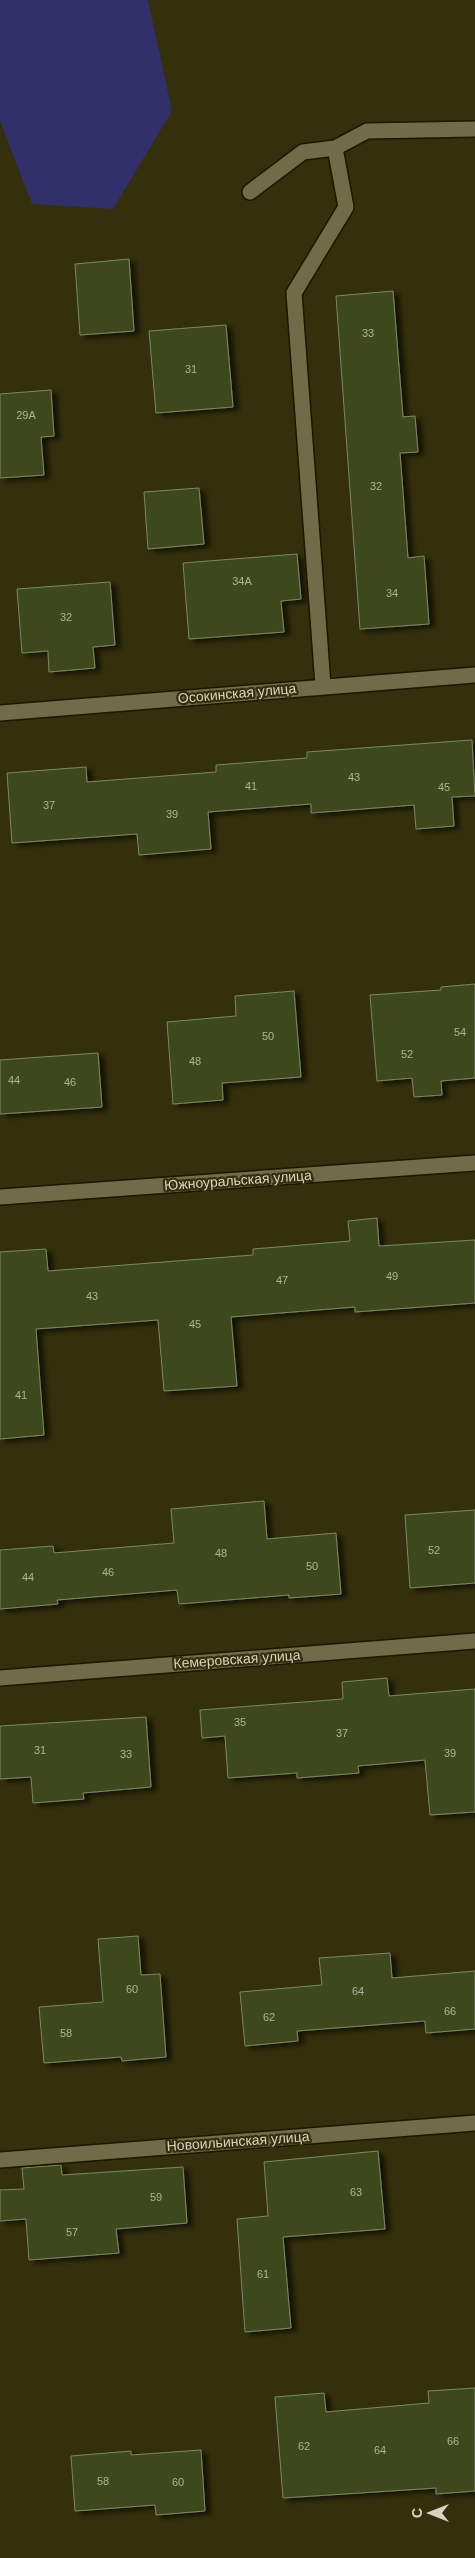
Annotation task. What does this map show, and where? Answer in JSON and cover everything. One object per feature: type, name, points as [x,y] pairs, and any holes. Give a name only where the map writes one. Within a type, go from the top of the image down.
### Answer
[{"type":"street","points":[[250,192],[303,152],[335,148],[367,130],[475,129]]},
{"type":"street","points":[[323,685],[294,293],[346,207],[335,148]]},
{"type":"street","name":"Осокинская улица","points":[[0,713],[323,685],[475,675]]},
{"type":"street","name":"Южноуральская улица","points":[[0,1197],[475,1162]]},
{"type":"street","name":"Кемеровская улица","points":[[0,1678],[475,1641]]},
{"type":"street","name":"Новоильинская улица","points":[[0,2160],[475,2123]]},
{"type":"shaded area","points":[[0,0],[148,0],[172,111],[113,209],[32,204],[0,121]]},
{"type":"building","points":[[129,259],[134,331],[80,335],[75,264]]},
{"type":"building","points":[[393,291],[403,417],[415,416],[418,452],[400,453],[408,558],[424,556],[429,624],[360,629],[336,296]]},
{"type":"building","points":[[226,325],[233,407],[156,413],[149,331]]},
{"type":"building","points":[[51,390],[54,436],[41,437],[44,475],[0,478],[0,394]]},
{"type":"building","points":[[199,488],[204,544],[148,549],[144,492]]},
{"type":"building","points":[[297,554],[301,599],[281,601],[284,632],[189,639],[183,563]]},
{"type":"building","points":[[110,582],[115,645],[93,647],[95,668],[49,672],[48,651],[22,653],[17,589]]},
{"type":"building","points":[[472,740],[475,796],[452,797],[454,826],[416,829],[414,805],[311,813],[311,804],[208,812],[211,849],[139,855],[137,834],[12,843],[7,773],[86,767],[87,782],[216,772],[216,765],[307,758],[307,752]]},
{"type":"building","points":[[475,984],[475,1078],[441,1081],[442,1095],[414,1097],[412,1078],[377,1081],[370,995],[441,990],[441,987]]},
{"type":"building","points":[[294,991],[301,1077],[222,1083],[223,1100],[173,1104],[167,1022],[236,1016],[235,996]]},
{"type":"building","points":[[98,1053],[102,1107],[0,1114],[0,1060]]},
{"type":"building","points":[[377,1218],[379,1246],[475,1240],[475,1303],[355,1312],[355,1307],[231,1317],[237,1386],[164,1391],[158,1320],[36,1329],[44,1435],[0,1439],[0,1252],[46,1249],[48,1271],[253,1255],[253,1249],[350,1241],[348,1221]]},
{"type":"building","points":[[264,1501],[267,1539],[336,1533],[341,1594],[289,1598],[289,1595],[179,1604],[177,1590],[57,1600],[58,1604],[0,1609],[0,1550],[53,1546],[54,1553],[174,1543],[171,1509]]},
{"type":"building","points":[[475,1510],[475,1583],[410,1588],[405,1515]]},
{"type":"building","points":[[387,1678],[389,1696],[475,1689],[475,1812],[430,1815],[425,1760],[358,1766],[359,1773],[297,1778],[297,1773],[228,1778],[225,1736],[202,1738],[200,1710],[343,1699],[342,1682]]},
{"type":"building","points":[[146,1717],[151,1787],[83,1793],[84,1799],[33,1803],[31,1777],[0,1779],[0,1726]]},
{"type":"building","points":[[138,1936],[141,1975],[160,1974],[166,2057],[122,2061],[121,2057],[44,2063],[39,2007],[103,2002],[98,1939]]},
{"type":"building","points":[[390,1953],[392,1978],[475,1971],[475,2029],[426,2033],[425,2021],[297,2031],[298,2041],[245,2046],[240,1992],[322,1985],[319,1958]]},
{"type":"building","points":[[378,2151],[385,2229],[283,2237],[291,2328],[245,2332],[237,2219],[268,2216],[264,2162]]},
{"type":"building","points":[[61,2165],[62,2175],[183,2167],[187,2223],[116,2229],[119,2253],[29,2260],[26,2219],[0,2221],[0,2190],[24,2189],[22,2168]]},
{"type":"building","points":[[475,2388],[475,2491],[436,2494],[436,2488],[283,2498],[275,2397],[324,2393],[326,2412],[429,2403],[428,2391]]},
{"type":"building","points":[[201,2450],[205,2511],[156,2515],[155,2505],[75,2511],[71,2456],[131,2451],[131,2455]]}]
